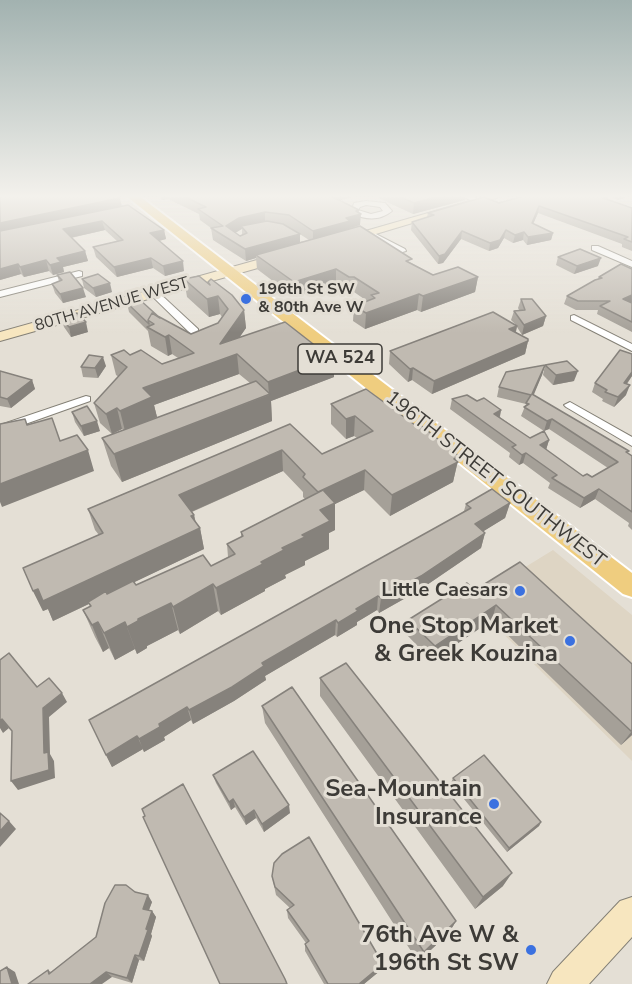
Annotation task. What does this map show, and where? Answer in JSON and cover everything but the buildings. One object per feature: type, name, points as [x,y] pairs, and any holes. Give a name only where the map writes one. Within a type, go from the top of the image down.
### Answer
[{"type":"main road","name":"196TH STREET SOUTHWEST","points":[[186,241],[229,272],[632,588]]},
{"type":"street","points":[[384,241],[402,251]]},
{"type":"street","points":[[595,248],[632,264]]},
{"type":"street","name":"80TH AVENUE WEST","points":[[0,337],[295,253]]},
{"type":"street","points":[[0,294],[79,274]]},
{"type":"street","points":[[154,293],[194,331]]},
{"type":"street","points":[[574,318],[632,348]]},
{"type":"street","points":[[0,429],[86,399]]},
{"type":"street","points":[[570,405],[630,436]]},
{"type":"street","points":[[565,984],[632,913]]},
{"type":"shaded area","points":[[553,550],[632,615],[632,761],[470,601]]},
{"type":"place","name":"196th St SW & 80th Ave W","points":[[246,299]]},
{"type":"place","name":"Little Caesars","points":[[520,591]]},
{"type":"place","name":"One Stop Market & Greek Kouzina","points":[[570,641]]},
{"type":"place","name":"Sea-Mountain Insurance","points":[[494,804]]},
{"type":"place","name":"76th Ave W & 196th St SW","points":[[531,950]]}]
